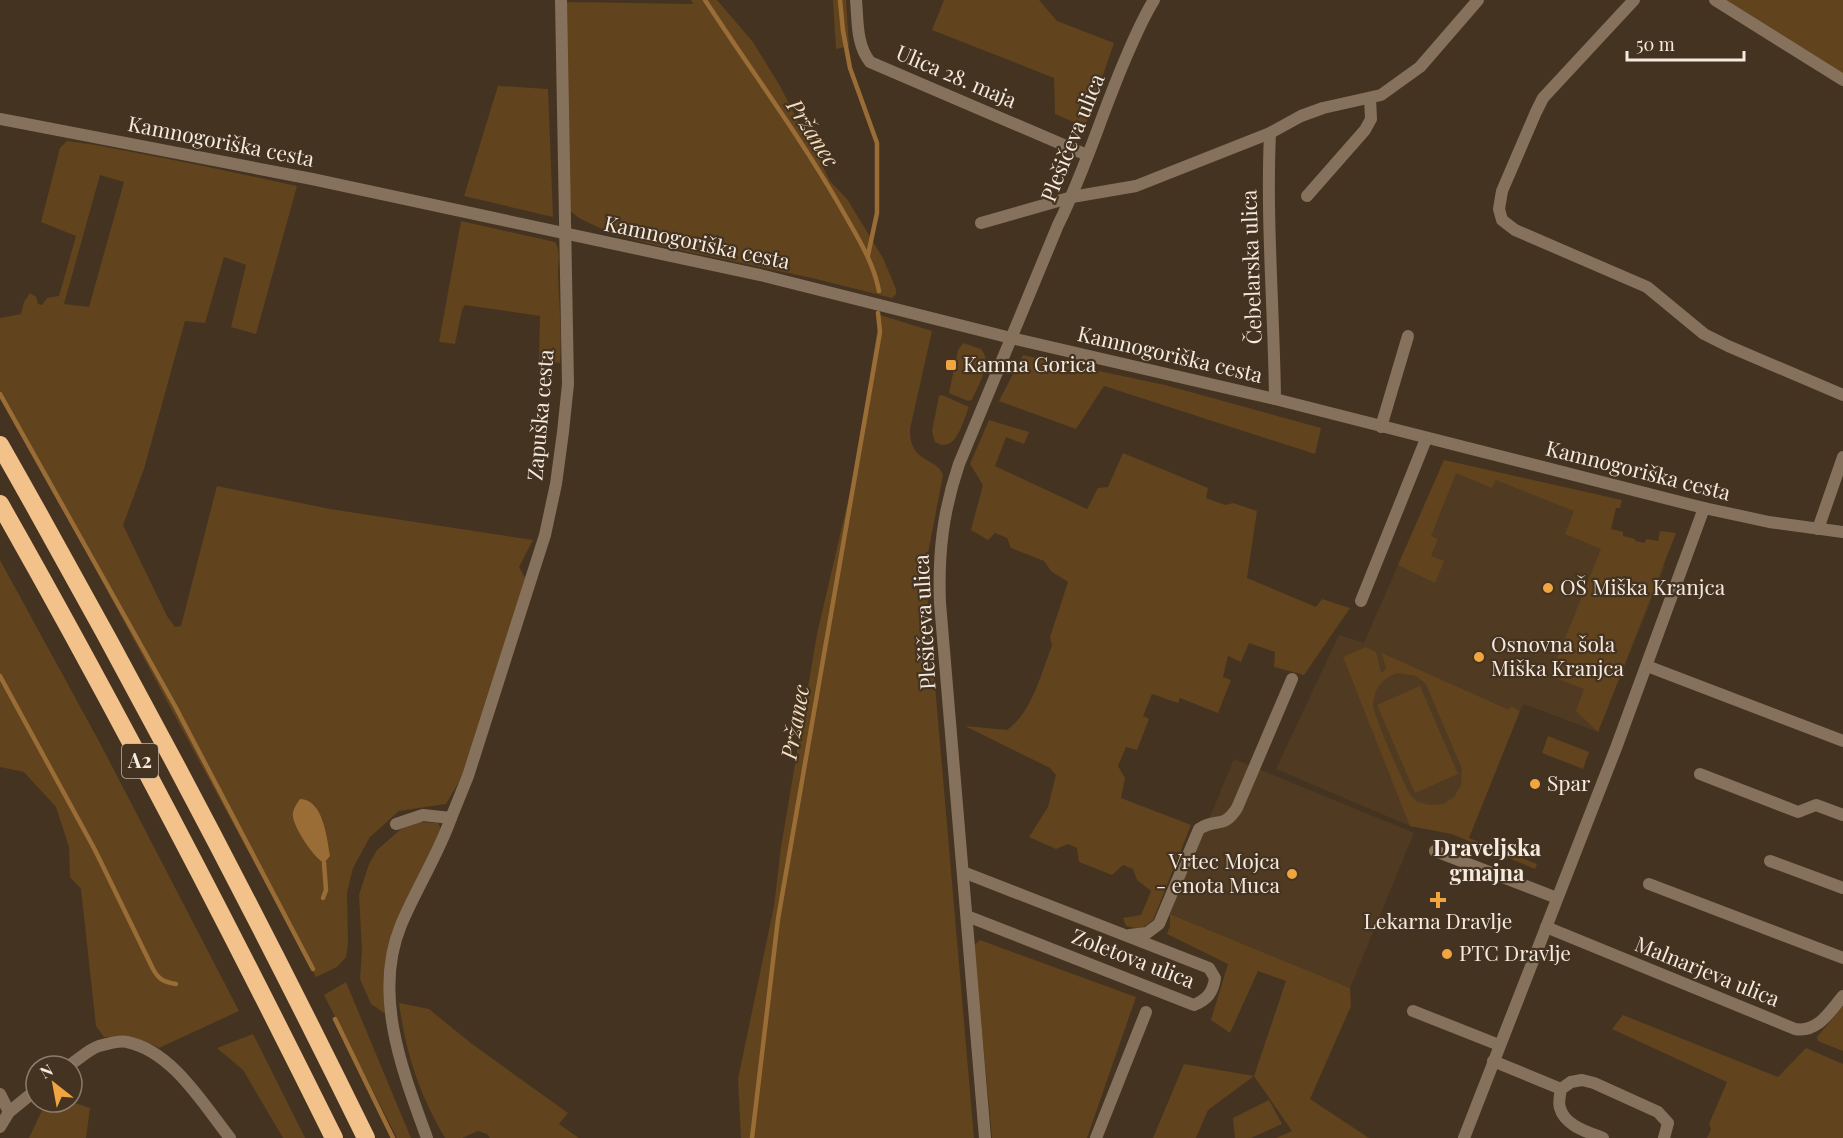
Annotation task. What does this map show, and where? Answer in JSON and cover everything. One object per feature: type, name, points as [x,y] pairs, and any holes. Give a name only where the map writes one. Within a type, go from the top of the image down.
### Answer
[{"type":"highway","name":"A2","points":[[0,445],[184,781],[366,1138]]},
{"type":"highway","name":"A2","points":[[0,504],[86,658],[187,849],[334,1138]]},
{"type":"street","name":"Zapuška cesta","points":[[427,1138],[396,1042],[389,1002],[392,958],[400,926],[445,836],[468,776],[542,545],[555,484],[568,384],[561,0]]},
{"type":"street","name":"Ulica 28. maja","points":[[856,0],[857,27],[863,53],[870,62],[1087,155]]},
{"type":"street","name":"Plešičeva ulica","points":[[985,1138],[940,603],[939,570],[943,524],[949,493],[959,464],[1072,197],[1137,32],[1154,0]]},
{"type":"street","points":[[981,223],[1072,197],[1136,186],[1270,133],[1301,116],[1381,95],[1419,67],[1478,0]]},
{"type":"street","points":[[1634,0],[1543,98],[1502,191],[1499,209],[1502,220],[1515,230],[1647,286],[1704,334],[1843,395]]},
{"type":"street","points":[[1715,0],[1843,80]]},
{"type":"street","points":[[1307,196],[1365,130],[1371,119],[1370,98]]},
{"type":"street","name":"Kamnogoriška cesta","points":[[0,120],[312,179],[753,273],[1011,338],[1275,399],[1704,508],[1769,522],[1843,532]]},
{"type":"street","name":"Čebelarska ulica","points":[[1270,133],[1268,191],[1275,399]]},
{"type":"street","points":[[1381,427],[1408,336]]},
{"type":"street","points":[[1361,601],[1426,439]]},
{"type":"street","points":[[1818,529],[1843,457]]},
{"type":"street","points":[[1464,1138],[1647,666],[1704,508]]},
{"type":"street","points":[[1647,666],[1843,741]]},
{"type":"street","name":"Zoletova ulica","points":[[1129,936],[1147,933],[1159,924],[1199,829],[1207,824],[1222,823],[1230,819],[1292,679]]},
{"type":"street","points":[[1700,774],[1798,812],[1815,804],[1843,815]]},
{"type":"street","points":[[396,824],[423,815],[451,818]]},
{"type":"street","points":[[1435,851],[1557,898]]},
{"type":"street","points":[[1770,861],[1843,888]]},
{"type":"street","name":"Zoletova ulica","points":[[963,872],[1209,968],[1215,978],[1213,990],[1204,1001],[1194,1005],[967,916]]},
{"type":"street","points":[[1649,884],[1843,958]]},
{"type":"street","name":"Malnarjeva ulica","points":[[1546,927],[1795,1029],[1805,1030],[1814,1026],[1843,996]]},
{"type":"street","points":[[1413,1011],[1499,1045]]},
{"type":"street","points":[[1096,1138],[1146,1012]]},
{"type":"street","points":[[84,1055],[98,1046],[125,1041],[158,1056],[174,1068],[230,1138]]},
{"type":"street","points":[[1493,1061],[1561,1089]]},
{"type":"street","points":[[1603,1138],[1578,1128],[1567,1120],[1559,1108],[1561,1089],[1571,1082],[1582,1080],[1594,1083],[1658,1112],[1668,1124],[1664,1138]]},
{"type":"street","points":[[0,1094],[9,1112]]},
{"type":"street","points":[[0,1127],[9,1112],[24,1100]]},
{"type":"shaded area","points":[[691,0],[717,0],[753,42],[780,86],[806,137],[817,148],[830,181],[847,199],[883,258],[896,289],[896,294],[892,298],[612,234],[579,218],[570,211],[566,2],[693,4]]},
{"type":"shaded area","points":[[833,0],[846,0],[849,46],[836,49]]},
{"type":"shaded area","points":[[944,0],[1039,0],[1057,21],[1114,43],[1085,127],[1055,114],[1054,78],[932,30]]},
{"type":"shaded area","points":[[1725,0],[1843,0],[1843,77]]},
{"type":"shaded area","points":[[498,86],[548,89],[553,217],[464,196]]},
{"type":"shaded area","points":[[67,141],[96,145],[297,186],[256,334],[231,327],[246,265],[224,257],[205,323],[185,321],[144,469],[123,525],[167,616],[175,627],[181,626],[217,486],[330,509],[533,540],[519,567],[525,578],[464,773],[446,804],[399,811],[370,837],[353,868],[347,893],[346,957],[337,967],[316,977],[0,395],[0,318],[21,314],[24,302],[30,293],[36,297],[38,304],[42,305],[47,298],[59,296],[76,236],[41,222],[60,148]],"holes":[[[100,175],[124,182],[89,307],[64,304]]]},
{"type":"shaded area","points":[[461,221],[555,242],[559,253],[560,363],[539,360],[540,316],[465,305],[455,344],[439,342]]},
{"type":"shaded area","points":[[880,315],[932,331],[910,429],[911,440],[918,454],[940,469],[943,475],[925,569],[974,1138],[741,1138],[738,1079],[774,906],[781,847],[817,634],[851,488]]},
{"type":"shaded area","points":[[963,343],[981,349],[986,361],[981,381],[972,400],[968,401],[949,393],[958,350]]},
{"type":"shaded area","points":[[1023,355],[1165,385],[1321,428],[1315,454],[1104,386],[1076,429],[999,401]]},
{"type":"shaded area","points":[[942,395],[969,407],[958,435],[948,444],[942,445],[935,442],[932,431],[939,396]]},
{"type":"shaded area","points":[[989,420],[1029,432],[1024,444],[1006,437],[995,466],[1087,509],[1098,488],[1108,487],[1123,453],[1208,488],[1206,498],[1225,505],[1233,503],[1257,511],[1247,578],[1316,607],[1322,599],[1350,608],[1304,675],[1274,667],[1275,652],[1249,643],[1241,662],[1228,656],[1223,677],[1231,680],[1218,713],[1180,698],[1178,703],[1152,694],[1143,716],[1149,719],[1137,750],[1126,747],[1118,766],[1125,778],[1121,798],[1191,825],[1153,920],[1141,929],[1126,926],[1123,918],[1141,915],[1151,891],[1137,880],[1133,869],[1123,865],[1112,875],[1079,862],[1077,848],[1068,844],[1056,849],[1029,837],[1048,807],[1056,775],[1050,768],[965,726],[1007,730],[1023,713],[1035,692],[1052,646],[1050,637],[1068,582],[1051,571],[1044,561],[1011,548],[1007,538],[995,533],[988,540],[971,530],[983,485],[970,464]]},
{"type":"shaded area","name":"Osnovna šola Miška Kranjca","points":[[1444,460],[1602,497],[1590,538],[1665,566],[1598,732],[1524,704],[1520,711],[1511,706],[1458,833],[1452,834],[1410,826],[1276,769],[1339,635],[1364,643]]},
{"type":"shaded area","points":[[1444,460],[1622,500],[1620,508],[1616,508],[1611,529],[1623,532],[1623,536],[1635,539],[1635,541],[1645,543],[1646,539],[1658,541],[1660,531],[1676,533],[1598,732],[1576,711],[1584,689],[1550,676],[1601,549],[1565,534],[1574,511],[1496,480],[1492,488],[1456,473],[1431,536],[1438,539],[1431,556],[1444,561],[1435,583],[1398,565]]},
{"type":"shaded area","points":[[0,560],[101,745],[239,1011],[159,1048],[132,1038],[104,1037],[96,1026],[81,889],[70,877],[69,847],[56,807],[24,772],[0,767]]},
{"type":"shaded area","points":[[1366,647],[1376,652],[1381,673],[1386,669],[1382,653],[1509,710],[1511,706],[1520,711],[1469,838],[1537,864],[1535,869],[1452,834],[1410,826],[1343,657]],"holes":[[[1397,673],[1416,676],[1426,684],[1462,769],[1461,785],[1454,797],[1443,804],[1430,805],[1418,802],[1411,796],[1389,750],[1374,711],[1373,705],[1377,689],[1387,678]]]},
{"type":"shaded area","points":[[1420,686],[1458,774],[1415,793],[1377,705]]},
{"type":"shaded area","points":[[1548,736],[1589,752],[1583,769],[1542,753]]},
{"type":"shaded area","name":"Vrtec Mojca - enota Muca","points":[[1234,759],[1414,833],[1350,988],[1170,914]]},
{"type":"shaded area","points":[[300,799],[314,805],[319,812],[330,856],[324,863],[310,849],[294,822],[293,812]]},
{"type":"shaded area","points":[[416,822],[438,823],[441,829],[401,914],[387,1015],[371,1004],[360,979],[362,951],[359,895],[369,864],[377,850],[401,829]]},
{"type":"shaded area","points":[[1170,914],[1350,988],[1351,1006],[1310,1099],[1369,1138],[1276,1138],[1292,1131],[1254,1076],[1286,981],[1258,971],[1230,1033],[1211,1020],[1228,964],[1167,934]]},
{"type":"shaded area","points":[[980,940],[1136,997],[1087,1138],[992,1138],[974,945]]},
{"type":"shaded area","points":[[346,982],[411,1138],[397,1138],[324,995]]},
{"type":"shaded area","points":[[399,1003],[429,1009],[472,1044],[568,1113],[559,1124],[579,1138],[490,1138],[487,1134],[478,1131],[462,1138],[445,1138],[415,1073],[405,1039]]},
{"type":"shaded area","points":[[1843,1006],[1843,1051],[1818,1041],[1817,1037]]},
{"type":"shaded area","points":[[1623,1015],[1778,1077],[1806,1048],[1843,1064],[1843,1138],[1707,1138],[1711,1129],[1709,1124],[1727,1082],[1612,1029]]},
{"type":"shaded area","points":[[253,1034],[305,1138],[283,1138],[243,1070],[217,1048]]},
{"type":"shaded area","points":[[1184,1064],[1254,1076],[1208,1110],[1196,1138],[1153,1138]]},
{"type":"shaded area","points":[[1269,1100],[1282,1124],[1251,1138],[1235,1138],[1233,1118]]},
{"type":"shaded area","points":[[84,1106],[90,1108],[86,1138],[29,1138],[40,1114],[84,1114]]},
{"type":"waterway","name":"Pržanec","points":[[705,0],[825,181],[863,248],[873,269],[879,291]]},
{"type":"waterway","points":[[840,0],[850,68],[877,143],[877,213],[868,255]]},
{"type":"waterway","name":"Pržanec","points":[[752,1138],[778,919],[880,332],[878,313]]},
{"type":"waterway","points":[[0,394],[175,706],[313,969]]},
{"type":"waterway","points":[[0,676],[95,850],[153,969],[162,980],[176,984]]},
{"type":"waterway","points":[[323,898],[326,890],[324,863]]},
{"type":"waterway","points":[[335,1019],[393,1138]]},
{"type":"place","name":"Kamna Gorica","points":[[951,365]]},
{"type":"place","name":"OŠ Miška Kranjca","points":[[1548,588]]},
{"type":"place","name":"Osnovna šola Miška Kranjca","points":[[1479,657]]},
{"type":"place","name":"Spar","points":[[1535,784]]},
{"type":"place","name":"Vrtec Mojca - enota Muca","points":[[1292,874]]},
{"type":"place","name":"Lekarna Dravlje","points":[[1438,900]]},
{"type":"place","name":"PTC Dravlje","points":[[1447,954]]},
{"type":"district","name":"Draveljska gmajna","points":[[1487,860]]}]
